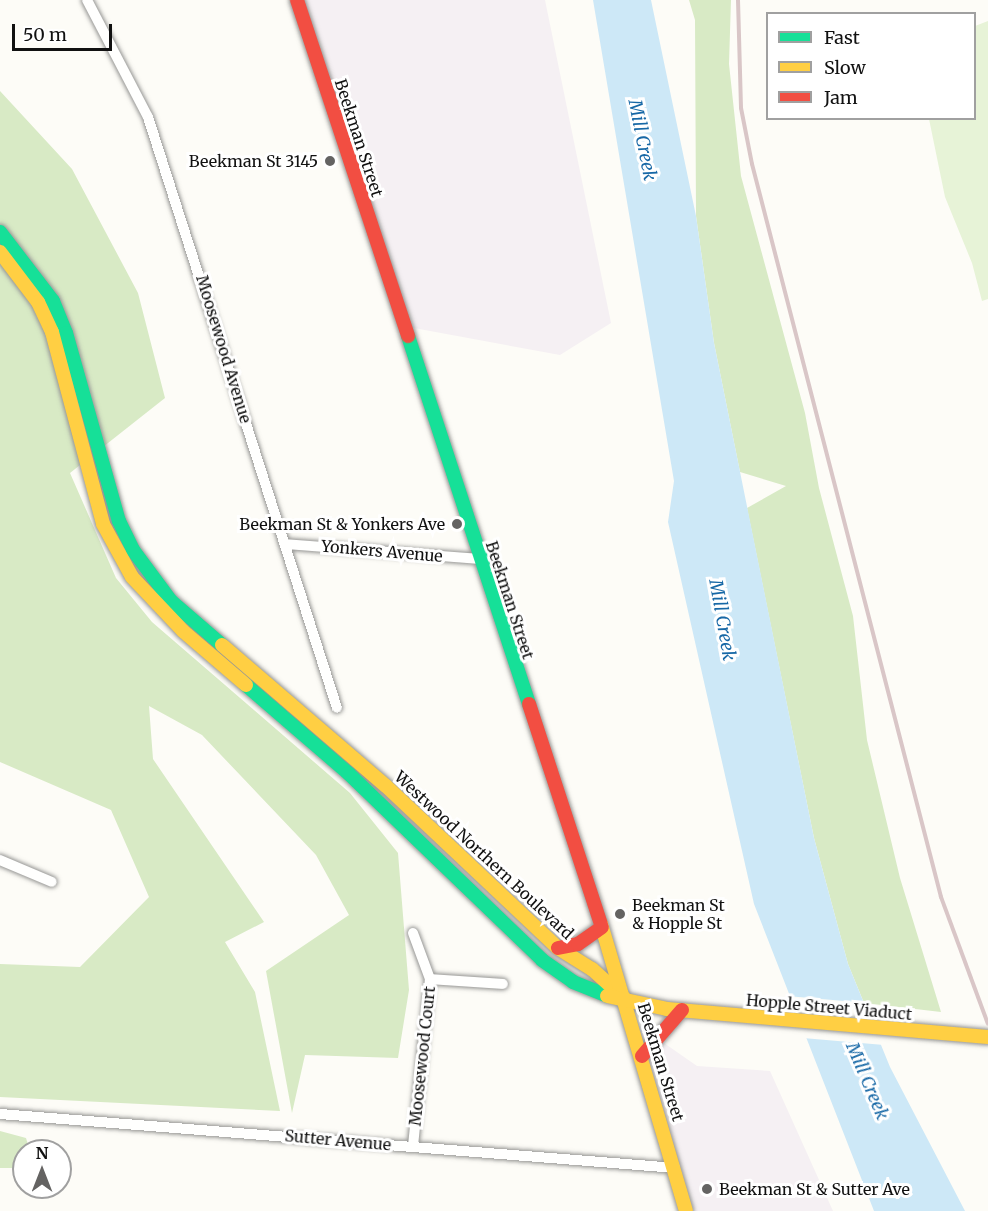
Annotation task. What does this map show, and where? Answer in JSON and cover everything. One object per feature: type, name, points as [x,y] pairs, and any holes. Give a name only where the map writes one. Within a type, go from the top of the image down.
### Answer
[{"type":"main road","name":"Beekman Street","points":[[297,0],[478,559],[602,927],[686,1211]]},
{"type":"main road","name":"Westwood Northern Boulevard","points":[[0,232],[38,278],[57,312],[84,390],[119,521],[150,575],[171,601],[420,817],[558,948],[592,969],[625,999]]},
{"type":"main road","name":"Westwood Northern Boulevard","points":[[0,252],[38,302],[52,332],[98,507],[132,577],[183,631],[348,773],[510,933],[573,982],[600,995],[625,999]]},
{"type":"main road","points":[[558,948],[578,944],[602,927]]},
{"type":"main road","name":"Hopple Street Viaduct","points":[[625,999],[669,1014],[682,1010],[988,1037]]},
{"type":"main road","points":[[642,1056],[669,1014]]},
{"type":"street","name":"Moosewood Avenue","points":[[87,0],[148,117],[338,708]]},
{"type":"street","name":"Yonkers Avenue","points":[[285,544],[478,559]]},
{"type":"street","points":[[0,860],[52,882]]},
{"type":"street","name":"Moosewood Court","points":[[413,1146],[430,979],[414,933]]},
{"type":"street","points":[[430,979],[503,984]]},
{"type":"street","name":"Sutter Avenue","points":[[0,1114],[675,1168]]},
{"type":"shaded area","points":[[297,0],[545,0],[611,323],[560,355],[403,326]]},
{"type":"shaded area","points":[[631,1020],[697,1066],[770,1071],[833,1211],[686,1211]]},
{"type":"green space","points":[[689,0],[731,0],[729,64],[741,176],[805,413],[819,488],[853,616],[867,740],[900,878],[941,1012],[864,1003],[848,964],[814,838],[747,508],[786,486],[740,472],[714,343],[696,216],[695,20]]},
{"type":"green space","points":[[988,21],[988,299],[982,301],[972,263],[945,197],[929,120],[976,120],[976,26]]},
{"type":"green space","points":[[0,91],[72,169],[138,293],[165,398],[70,473],[116,578],[152,622],[350,793],[398,853],[409,990],[398,1058],[305,1055],[292,1113],[266,971],[349,915],[316,855],[202,735],[149,706],[153,759],[264,922],[225,942],[255,992],[280,1111],[0,1097],[0,964],[80,967],[149,897],[111,810],[0,762]]},
{"type":"green space","points":[[0,1131],[26,1138],[12,1139],[12,1168],[0,1168]]},
{"type":"water","name":"Mill Creek","points":[[593,0],[651,0],[696,216],[714,343],[814,838],[848,964],[890,1067],[965,1211],[874,1211],[754,904],[668,522],[674,481]]},
{"type":"pier","points":[[787,996],[867,1003],[884,1045],[803,1038]]},
{"type":"railway","points":[[738,0],[741,108],[752,164],[941,897],[988,1024]]},
{"type":"traffic: fast","points":[[0,232],[53,301],[66,333],[119,521],[133,550],[171,601],[222,645]]},
{"type":"traffic: fast","points":[[408,336],[529,704]]},
{"type":"traffic: fast","points":[[246,685],[348,773],[542,960],[573,982],[607,996]]},
{"type":"traffic: slow","points":[[0,252],[38,302],[52,332],[103,524],[132,577],[183,631],[246,685]]},
{"type":"traffic: slow","points":[[222,645],[386,786],[558,948],[592,969],[625,999]]},
{"type":"traffic: slow","points":[[601,924],[686,1211]]},
{"type":"traffic: slow","points":[[607,996],[667,1009],[988,1037]]},
{"type":"traffic: jam","points":[[297,0],[408,336]]},
{"type":"traffic: jam","points":[[529,704],[601,924]]},
{"type":"traffic: jam","points":[[558,948],[578,944],[602,927]]},
{"type":"traffic: jam","points":[[642,1056],[682,1010]]},
{"type":"place","name":"Beekman St 3145","points":[[330,161]]},
{"type":"place","name":"Beekman St & Yonkers Ave","points":[[457,524]]},
{"type":"place","name":"Beekman St & Hopple St","points":[[620,914]]},
{"type":"place","name":"Beekman St & Sutter Ave","points":[[707,1189]]}]
